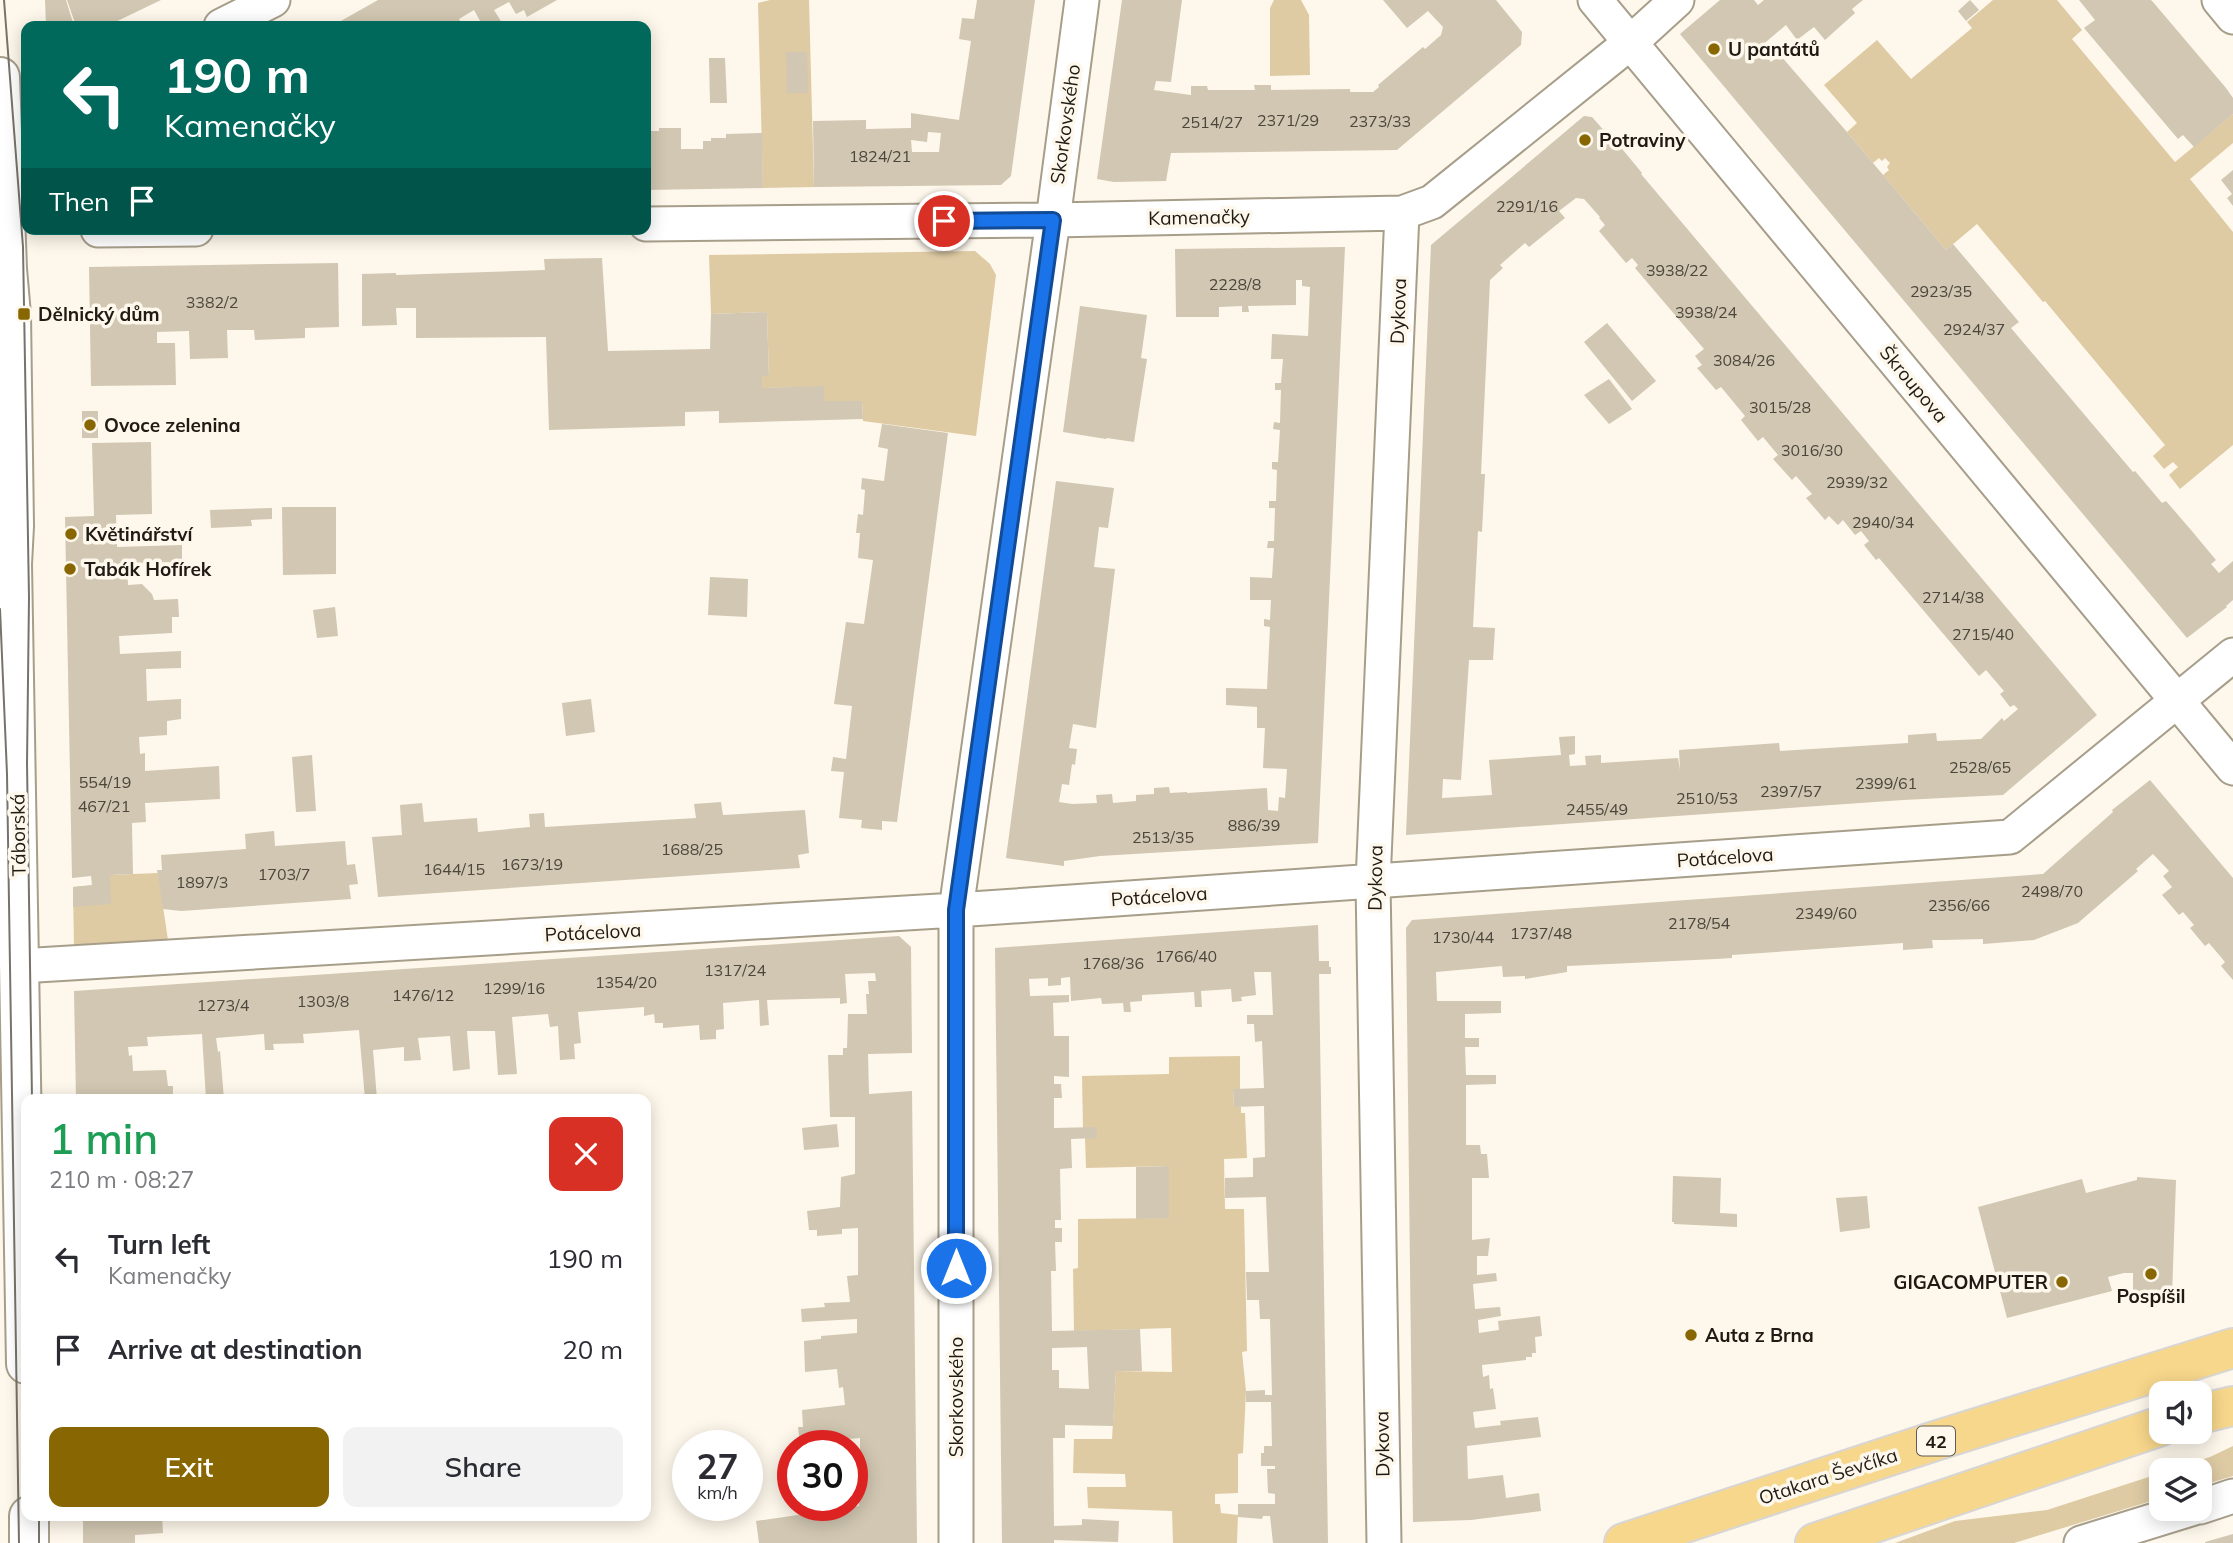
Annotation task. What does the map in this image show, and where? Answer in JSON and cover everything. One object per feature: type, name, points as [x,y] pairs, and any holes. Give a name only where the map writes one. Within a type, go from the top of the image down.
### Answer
[{"type":"main road","name":"Otakara Ševčíka","points":[[1624,1543],[1948,1437],[2233,1348]]},
{"type":"main road","points":[[2212,1411],[2233,1406]]},
{"type":"main road","points":[[1815,1543],[2149,1430]]},
{"type":"street","points":[[231,21],[273,0]]},
{"type":"street","name":"Skorkovského","points":[[956,1543],[956,910],[1082,0]]},
{"type":"street","name":"Škroupova","points":[[1595,0],[2233,768]]},
{"type":"street","name":"Kamenačky","points":[[651,224],[1402,213],[1432,202],[1631,42],[1677,0]]},
{"type":"street","points":[[2219,0],[2233,17]]},
{"type":"street","name":"Táborská","points":[[0,77],[10,135],[7,269],[11,315],[14,526],[12,564],[22,1094]]},
{"type":"street","name":"Dykova","points":[[1384,1543],[1374,882],[1402,213]]},
{"type":"street","name":"Potácelova","points":[[20,966],[956,910],[2010,837],[2233,655]]},
{"type":"street","points":[[2212,1503],[2233,1496]]},
{"type":"street","points":[[29,1521],[29,1543]]},
{"type":"street","points":[[2081,1543],[2152,1521]]},
{"type":"shaded area","points":[[770,0],[809,0],[814,187],[763,188],[758,3]]},
{"type":"shaded area","points":[[1274,0],[1301,0],[1309,15],[1310,75],[1270,76],[1270,8]]},
{"type":"shaded area","points":[[1993,0],[2057,0],[2082,30],[2072,39],[2175,162],[2233,114],[2233,143],[2190,179],[2233,232],[2233,445],[2180,489],[2169,475],[2178,467],[2173,462],[2164,469],[2153,456],[2165,445],[2045,301],[2043,302],[1977,224],[1946,250],[1883,175],[1889,170],[1887,167],[1890,163],[1885,158],[1882,161],[1879,158],[1873,163],[1847,132],[1857,123],[1824,85],[1877,40],[1911,79],[1972,28],[1967,22]]},
{"type":"shaded area","points":[[975,251],[990,264],[996,275],[976,436],[863,421],[862,401],[824,401],[823,387],[762,388],[762,376],[769,376],[767,312],[711,314],[709,255]]},
{"type":"shaded area","points":[[158,873],[168,940],[74,947],[73,887],[109,884],[110,875]]},
{"type":"shaded area","points":[[1240,1056],[1240,1089],[1233,1089],[1234,1106],[1241,1107],[1241,1113],[1245,1113],[1247,1158],[1224,1159],[1225,1209],[1244,1209],[1247,1351],[1242,1352],[1246,1391],[1243,1453],[1238,1454],[1238,1493],[1215,1494],[1215,1504],[1220,1504],[1221,1513],[1238,1515],[1237,1543],[1173,1543],[1172,1511],[1088,1508],[1087,1487],[1126,1487],[1125,1474],[1073,1473],[1074,1439],[1112,1439],[1116,1371],[1172,1372],[1171,1328],[1074,1331],[1073,1269],[1078,1268],[1078,1219],[1169,1218],[1169,1166],[1086,1168],[1085,1138],[1097,1138],[1097,1128],[1083,1128],[1082,1076],[1169,1074],[1169,1057]]},
{"type":"shaded area","points":[[2233,1446],[2233,1476],[2212,1482],[2212,1458],[2207,1458]]},
{"type":"shaded area","points":[[2149,1477],[2149,1502],[2014,1543],[1895,1543],[1955,1521],[2047,1510]]},
{"type":"building","points":[[45,0],[66,0],[72,21],[46,21]]},
{"type":"building","points":[[67,0],[161,0],[117,21],[74,21]]},
{"type":"building","points":[[378,0],[557,0],[527,17],[524,10],[516,14],[509,2],[494,10],[501,21],[480,21],[474,10],[459,19],[460,21],[341,21]]},
{"type":"building","points":[[977,0],[1035,0],[1011,176],[1001,185],[814,187],[813,121],[866,120],[866,129],[911,128],[911,113],[959,120],[971,41],[959,39],[962,18],[974,19]],"holes":[[[928,132],[941,133],[939,152],[912,152],[911,140],[927,142]]]},
{"type":"building","points":[[1122,0],[1182,0],[1171,82],[1156,81],[1154,90],[1191,95],[1191,86],[1207,86],[1208,90],[1255,90],[1254,85],[1271,85],[1271,90],[1350,89],[1350,92],[1373,92],[1423,47],[1425,49],[1441,35],[1443,27],[1428,11],[1407,28],[1383,0],[1496,0],[1522,32],[1521,45],[1397,150],[1171,153],[1166,181],[1114,182],[1097,179]]},
{"type":"building","points":[[1720,0],[1754,0],[1758,5],[1764,0],[1863,0],[1852,9],[1855,13],[1825,40],[1814,27],[1797,40],[1786,25],[1760,47],[1771,62],[1780,55],[1946,250],[1953,244],[2019,322],[2011,328],[2133,472],[2135,471],[2162,503],[2166,501],[2191,530],[2216,560],[2211,564],[2219,573],[2233,561],[2233,600],[2227,607],[2187,638],[1680,34]]},
{"type":"building","points":[[1970,0],[1979,10],[1966,21],[1958,11]]},
{"type":"building","points":[[2079,0],[2151,0],[2226,88],[2233,98],[2233,114],[2194,147],[2183,135],[2178,139],[2084,28],[2095,20]]},
{"type":"building","points":[[786,52],[807,52],[808,93],[787,93]]},
{"type":"building","points":[[709,58],[725,58],[727,103],[710,103]]},
{"type":"building","points":[[1584,116],[1592,117],[1609,133],[2097,715],[2003,795],[1406,835],[1431,245]],"holes":[[[1576,198],[1584,199],[1605,225],[1599,231],[1626,263],[1632,258],[1638,265],[1635,268],[1704,349],[1695,356],[1702,365],[1697,368],[1716,390],[1721,387],[1745,416],[1741,420],[1758,441],[1763,437],[1778,455],[1773,459],[1792,480],[1796,476],[1812,494],[1806,498],[1825,520],[1829,516],[1838,525],[1843,520],[1855,535],[1861,531],[1869,541],[1864,545],[1876,560],[1879,558],[1979,676],[1986,670],[2004,691],[2000,694],[2010,707],[2014,705],[2018,709],[2004,721],[2002,718],[1981,739],[1937,741],[1936,733],[1908,735],[1908,743],[1780,751],[1779,743],[1679,750],[1680,770],[1678,758],[1601,763],[1601,755],[1585,756],[1586,765],[1570,766],[1569,755],[1575,754],[1575,736],[1559,737],[1561,755],[1489,760],[1492,795],[1442,798],[1443,779],[1461,780],[1469,660],[1493,660],[1495,628],[1473,627],[1478,531],[1482,532],[1485,474],[1481,474],[1490,280],[1503,268],[1500,265],[1525,243],[1529,247],[1565,218],[1559,211]]]},
{"type":"building","points":[[659,128],[681,128],[681,149],[703,149],[703,141],[726,138],[726,134],[762,133],[763,188],[651,190],[651,131],[659,131]]},
{"type":"building","points":[[2233,170],[2233,206],[2227,198],[2232,194],[2221,180]]},
{"type":"building","points":[[1345,247],[1318,843],[1100,856],[1064,861],[1064,866],[1006,858],[1056,481],[1114,488],[1108,528],[1099,527],[1094,567],[1115,569],[1096,728],[1073,724],[1069,748],[1077,749],[1075,765],[1072,764],[1069,785],[1062,784],[1059,802],[1097,803],[1096,795],[1112,794],[1113,803],[1136,801],[1136,795],[1154,794],[1154,788],[1169,787],[1170,793],[1187,793],[1267,788],[1268,810],[1278,811],[1279,797],[1285,798],[1287,769],[1263,768],[1265,728],[1257,728],[1257,707],[1226,705],[1226,688],[1267,689],[1270,627],[1264,626],[1264,619],[1270,620],[1271,600],[1250,600],[1250,577],[1272,578],[1274,548],[1267,548],[1268,541],[1274,541],[1275,508],[1269,508],[1269,501],[1276,501],[1277,470],[1272,469],[1272,462],[1278,462],[1280,430],[1273,429],[1274,422],[1280,423],[1281,390],[1275,390],[1275,383],[1281,383],[1283,359],[1271,359],[1272,334],[1308,336],[1310,287],[1302,286],[1302,280],[1296,280],[1296,305],[1248,306],[1249,312],[1242,312],[1242,306],[1219,307],[1219,317],[1176,317],[1175,249]]},
{"type":"building","points":[[602,258],[608,351],[710,349],[711,314],[767,312],[769,377],[762,376],[762,388],[824,386],[824,401],[862,401],[863,419],[719,423],[719,411],[685,412],[685,426],[549,430],[546,337],[416,338],[416,308],[396,308],[397,325],[362,326],[362,274],[545,270],[544,259]]},
{"type":"building","points":[[338,263],[339,327],[305,328],[305,338],[255,340],[254,330],[227,330],[228,358],[190,359],[189,331],[157,332],[157,343],[175,343],[176,385],[91,386],[89,267]]},
{"type":"building","points":[[1080,306],[1147,315],[1141,358],[1147,359],[1134,442],[1063,432]]},
{"type":"building","points":[[1607,323],[1656,381],[1632,401],[1584,342]]},
{"type":"building","points":[[1609,379],[1632,409],[1609,424],[1584,395]]},
{"type":"building","name":"Ovoce zelenina","points":[[82,411],[98,411],[98,438],[82,438]]},
{"type":"building","points":[[882,424],[948,433],[897,822],[882,821],[882,830],[861,828],[862,820],[839,818],[844,772],[831,771],[833,757],[846,759],[852,706],[834,704],[846,622],[864,624],[873,560],[858,558],[860,533],[856,533],[858,514],[863,515],[865,490],[861,489],[862,478],[884,481],[888,449],[878,447]]},
{"type":"building","points":[[151,442],[152,514],[116,515],[117,547],[182,545],[182,562],[127,563],[128,585],[142,584],[154,600],[178,599],[179,617],[172,617],[172,633],[119,636],[120,654],[181,651],[181,668],[146,669],[147,701],[181,699],[181,719],[167,721],[167,735],[139,737],[140,754],[145,753],[145,771],[219,766],[220,799],[145,803],[146,822],[132,823],[133,874],[110,875],[111,904],[73,907],[73,887],[92,885],[91,876],[72,878],[65,517],[94,516],[92,443]]},
{"type":"building","points":[[282,507],[336,507],[336,574],[283,575]]},
{"type":"building","points":[[272,508],[272,519],[251,520],[252,526],[211,528],[210,510]]},
{"type":"building","points":[[710,577],[748,579],[747,617],[708,615]]},
{"type":"building","points":[[335,607],[338,636],[317,638],[313,610]]},
{"type":"building","points":[[591,699],[595,732],[566,736],[562,703]]},
{"type":"building","points":[[312,755],[316,811],[296,812],[292,757]]},
{"type":"building","points":[[2150,780],[2233,878],[2233,980],[2221,966],[2225,962],[2209,943],[2205,946],[2190,928],[2194,925],[2183,912],[2179,915],[2162,895],[2172,887],[2163,876],[2169,871],[2153,854],[2136,869],[2138,871],[2078,923],[2034,940],[1983,944],[1983,939],[1932,940],[1933,948],[1903,950],[1903,943],[1732,955],[1732,958],[1567,966],[1567,972],[1525,979],[1525,976],[1503,977],[1502,966],[1436,972],[1437,1001],[1501,1001],[1501,1013],[1465,1014],[1465,1038],[1479,1038],[1479,1047],[1465,1047],[1466,1075],[1496,1075],[1496,1084],[1466,1085],[1466,1145],[1480,1145],[1481,1154],[1487,1154],[1489,1178],[1472,1178],[1472,1240],[1490,1238],[1488,1256],[1477,1256],[1477,1275],[1496,1273],[1497,1281],[1473,1284],[1475,1309],[1500,1307],[1501,1316],[1478,1320],[1479,1333],[1499,1330],[1498,1321],[1540,1316],[1542,1336],[1535,1337],[1536,1353],[1532,1353],[1532,1357],[1526,1357],[1526,1360],[1482,1365],[1483,1377],[1489,1375],[1496,1409],[1473,1412],[1475,1428],[1501,1425],[1500,1421],[1538,1417],[1541,1437],[1467,1446],[1468,1479],[1503,1475],[1506,1498],[1539,1493],[1541,1511],[1471,1520],[1413,1522],[1406,928],[1412,920],[2043,874],[2113,812],[2112,810]]},
{"type":"building","points":[[721,802],[723,815],[805,810],[809,853],[798,855],[800,868],[378,897],[372,837],[402,835],[400,805],[422,803],[424,822],[477,818],[478,832],[530,827],[529,814],[544,813],[545,827],[696,818],[694,804]]},
{"type":"building","points":[[274,831],[275,846],[345,841],[347,865],[355,864],[358,884],[349,885],[351,899],[181,911],[163,909],[157,870],[162,870],[161,855],[246,849],[245,834]]},
{"type":"building","points":[[1318,925],[1319,961],[1329,961],[1331,967],[1331,974],[1319,974],[1328,1543],[1273,1543],[1270,1516],[1263,1516],[1262,1519],[1238,1517],[1238,1504],[1275,1504],[1275,1494],[1268,1493],[1267,1469],[1275,1469],[1275,1466],[1261,1466],[1264,1446],[1272,1446],[1271,1402],[1246,1402],[1246,1391],[1265,1390],[1265,1395],[1272,1395],[1270,1319],[1260,1319],[1259,1300],[1247,1300],[1246,1272],[1269,1272],[1266,1197],[1225,1198],[1225,1178],[1253,1177],[1253,1158],[1265,1157],[1264,1106],[1234,1107],[1233,1089],[1264,1088],[1262,1041],[1255,1042],[1254,1024],[1247,1024],[1247,1015],[1273,1015],[1271,972],[1254,972],[1256,995],[1241,997],[1242,1001],[1232,1002],[1231,989],[1201,991],[1202,1007],[1195,1007],[1194,992],[1142,995],[1142,1001],[1130,1002],[1131,1012],[1124,1012],[1123,1003],[1102,1004],[1101,998],[1071,1001],[1070,977],[1061,978],[1061,985],[1048,986],[1048,978],[1029,979],[1030,996],[1069,995],[1069,1002],[1053,1003],[1054,1036],[1069,1036],[1069,1077],[1054,1076],[1054,1084],[1061,1084],[1062,1098],[1054,1098],[1054,1128],[1097,1127],[1097,1138],[1071,1139],[1072,1168],[1060,1169],[1061,1220],[1055,1220],[1055,1228],[1062,1228],[1062,1242],[1055,1242],[1056,1271],[1051,1271],[1052,1331],[1140,1329],[1142,1371],[1116,1371],[1113,1426],[1065,1425],[1065,1438],[1053,1438],[1054,1526],[1082,1525],[1082,1519],[1119,1521],[1118,1542],[1054,1540],[1054,1543],[1002,1543],[995,948]],"holes":[[[1087,1347],[1089,1389],[1059,1388],[1059,1370],[1052,1370],[1052,1348]]]},
{"type":"building","points":[[899,936],[911,947],[912,1053],[868,1054],[869,1094],[912,1091],[917,1543],[759,1543],[756,1521],[777,1518],[777,1521],[868,1521],[868,1430],[798,1430],[798,1427],[803,1427],[802,1410],[845,1405],[843,1387],[839,1388],[837,1369],[805,1372],[804,1341],[821,1339],[821,1336],[857,1333],[857,1319],[802,1322],[801,1309],[825,1307],[824,1303],[850,1302],[847,1276],[858,1275],[858,1228],[842,1229],[842,1234],[817,1236],[817,1230],[809,1230],[807,1211],[840,1207],[841,1177],[855,1174],[855,1117],[830,1117],[828,1055],[843,1055],[843,1048],[847,1048],[848,1014],[867,1014],[868,981],[876,981],[875,973],[845,974],[847,1003],[840,1004],[840,998],[767,1000],[769,1025],[760,1026],[759,1000],[723,1003],[724,1029],[716,1030],[716,1039],[700,1040],[699,1025],[663,1028],[663,1023],[655,1023],[654,1014],[644,1016],[644,1007],[578,1012],[581,1043],[574,1044],[575,1059],[560,1060],[558,1026],[550,1027],[548,1014],[512,1017],[517,1074],[498,1075],[495,1031],[467,1031],[470,1069],[453,1071],[450,1036],[418,1038],[421,1060],[404,1061],[404,1047],[373,1050],[377,1094],[365,1094],[359,1030],[303,1034],[304,1043],[273,1044],[274,1050],[265,1050],[264,1034],[216,1038],[218,1052],[220,1051],[224,1094],[206,1094],[202,1034],[147,1037],[148,1046],[128,1047],[129,1056],[132,1055],[133,1071],[166,1070],[168,1086],[173,1086],[173,1094],[76,1094],[74,991]]},
{"type":"building","points":[[837,1124],[839,1147],[804,1150],[802,1128]]},
{"type":"building","points":[[1169,1166],[1169,1218],[1136,1219],[1136,1167]]},
{"type":"building","points":[[1673,1176],[1721,1178],[1720,1213],[1737,1214],[1737,1227],[1674,1224]]},
{"type":"building","points":[[2137,1177],[2176,1180],[2172,1296],[2133,1293],[2133,1273],[2124,1273],[2108,1277],[2112,1291],[2007,1318],[1978,1207],[2082,1179],[2086,1193],[2137,1180]]},
{"type":"building","points":[[1867,1196],[1870,1228],[1840,1232],[1836,1198]]},
{"type":"building","points":[[83,1521],[162,1521],[163,1533],[135,1535],[135,1543],[83,1543]]},
{"type":"building","points":[[2233,1534],[2233,1543],[2205,1543],[2205,1542]]},
{"type":"tram line","points":[[4,0],[21,221]]},
{"type":"tram line","points":[[22,235],[29,597],[27,763],[32,1094]]},
{"type":"tram line","points":[[0,609],[7,774],[19,1543]]},
{"type":"tram line","points":[[39,1521],[39,1543]]},
{"type":"place","name":"U pantátů","points":[[1714,49]]},
{"type":"place","name":"Potraviny","points":[[1585,140]]},
{"type":"place","name":"Dělnický dům","points":[[24,314]]},
{"type":"place","name":"Ovoce zelenina","points":[[90,425]]},
{"type":"place","name":"Květinářství","points":[[71,534]]},
{"type":"place","name":"Tabák Hofírek","points":[[70,569]]},
{"type":"place","name":"Pospíšil","points":[[2151,1274]]},
{"type":"place","name":"GIGACOMPUTER","points":[[2062,1282]]},
{"type":"place","name":"Auta z Brna","points":[[1691,1335]]},
{"type":"route","points":[[944,221],[1053,220],[956,910],[956,1268]]}]
